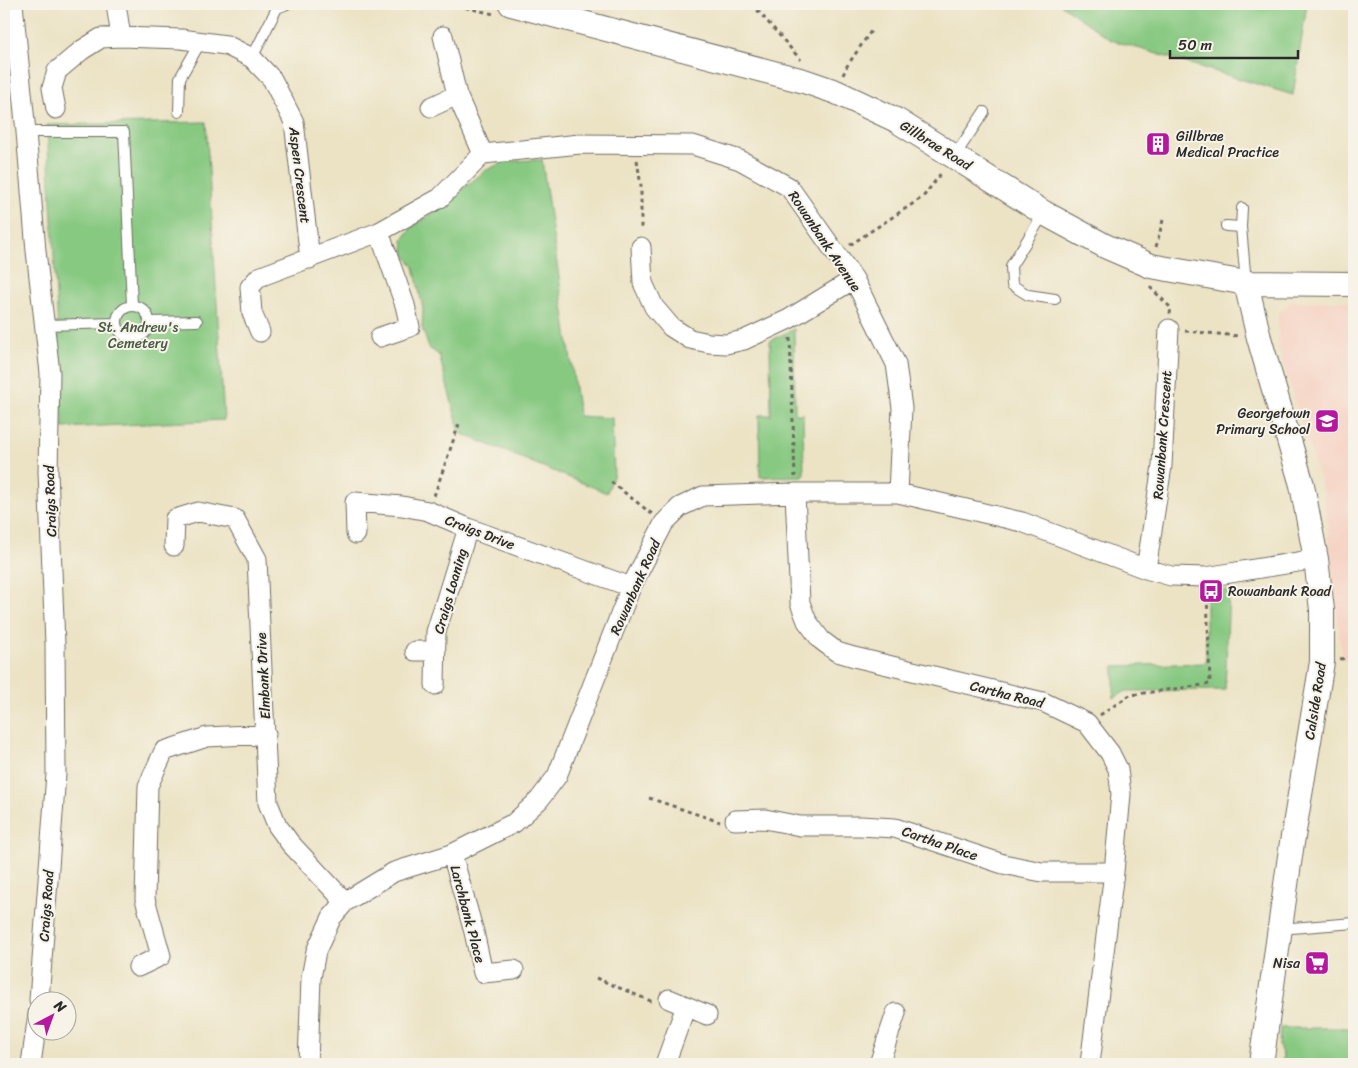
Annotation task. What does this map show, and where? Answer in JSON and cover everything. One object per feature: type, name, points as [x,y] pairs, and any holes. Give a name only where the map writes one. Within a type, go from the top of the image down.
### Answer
[{"type":"street","name":"Craigs Road","points":[[13,4],[36,251],[50,373],[48,472],[55,644],[56,774],[40,990]]},
{"type":"street","points":[[116,4],[121,37]]},
{"type":"street","name":"Gillbrae Road","points":[[505,10],[804,81],[836,92],[896,120],[1044,213],[1105,246],[1151,266],[1246,283],[1354,284]]},
{"type":"street","points":[[260,332],[252,313],[250,287],[259,278],[379,232],[440,198],[483,154],[457,95],[442,36]]},
{"type":"street","name":"Aspen Crescent","points":[[56,109],[52,88],[57,71],[82,50],[101,38],[181,39],[226,45],[252,58],[272,79],[294,122],[310,259]]},
{"type":"street","points":[[432,107],[457,95]]},
{"type":"street","name":"Rowanbank Avenue","points":[[483,154],[580,144],[693,145],[740,160],[789,187],[854,279],[896,364],[902,408],[898,492]]},
{"type":"street","points":[[379,232],[405,305],[410,327],[380,337]]},
{"type":"street","points":[[642,246],[643,282],[654,307],[671,327],[690,339],[708,343],[726,344],[744,340],[789,319],[854,279]]},
{"type":"street","name":"Calside Road","points":[[1246,283],[1259,338],[1302,485],[1316,559],[1322,610],[1322,662],[1302,775],[1261,1064]]},
{"type":"street","name":"Rowanbank Crescent","points":[[1146,569],[1162,466],[1169,329]]},
{"type":"street","name":"Rowanbank Road","points":[[308,1064],[311,978],[316,950],[329,923],[345,902],[394,872],[452,854],[514,823],[539,800],[557,776],[631,587],[664,524],[680,507],[703,496],[795,492],[898,492],[1022,522],[1146,569],[1171,576],[1206,577],[1316,559]]},
{"type":"street","name":"Cartha Road","points":[[795,492],[800,603],[807,620],[821,640],[837,652],[854,657],[1044,702],[1087,723],[1110,753],[1118,769],[1121,794],[1114,872],[1090,1064]]},
{"type":"street","name":"Craigs Drive","points":[[356,534],[355,502],[402,506],[428,511],[468,528],[631,587]]},
{"type":"street","name":"Elmbank Drive","points":[[174,546],[175,519],[198,512],[235,518],[257,559],[268,803],[277,825],[290,843],[345,902]]},
{"type":"street","name":"Craigs Loaning","points":[[435,685],[436,632],[468,528]]},
{"type":"street","points":[[415,651],[436,652]]},
{"type":"street","points":[[138,967],[161,956],[145,899],[148,786],[164,751],[207,737],[266,734]]},
{"type":"street","name":"Cartha Place","points":[[735,820],[765,819],[800,826],[895,828],[1003,864],[1032,870],[1042,872],[1114,872]]},
{"type":"street","name":"Larchbank Place","points":[[452,854],[474,932],[483,973],[514,970]]},
{"type":"street","points":[[669,999],[707,1015]]},
{"type":"street","points":[[665,1064],[686,1006]]},
{"type":"street","points":[[879,1064],[896,1013]]},
{"type":"street","points":[[31,1064],[34,1040]]},
{"type":"lane","points":[[252,58],[277,8],[288,4]]},
{"type":"lane","points":[[179,112],[180,78],[201,42]]},
{"type":"lane","points":[[954,157],[984,112]]},
{"type":"lane","points":[[26,132],[124,132],[132,305]]},
{"type":"lane","points":[[1242,208],[1241,227],[1246,283]]},
{"type":"lane","points":[[1044,213],[1011,266],[1012,285],[1028,295],[1055,298]]},
{"type":"lane","points":[[1226,226],[1241,227]]},
{"type":"lane","points":[[132,305],[142,308],[150,322],[146,332],[136,338],[131,338],[121,333],[116,323],[119,313],[132,305]]},
{"type":"lane","points":[[150,322],[197,321]]},
{"type":"lane","points":[[45,325],[116,323]]},
{"type":"lane","points":[[1279,929],[1354,923]]},
{"type":"path","points":[[450,4],[505,10]]},
{"type":"path","points":[[752,4],[804,64],[804,81]]},
{"type":"path","points":[[795,4],[808,9],[813,4]]},
{"type":"path","points":[[836,92],[847,66],[871,31]]},
{"type":"path","points":[[634,144],[641,186],[642,246]]},
{"type":"path","points":[[837,253],[923,198],[954,157]]},
{"type":"path","points":[[1163,220],[1147,284],[1171,308],[1169,329],[1259,338]]},
{"type":"path","points":[[789,319],[795,492]]},
{"type":"path","points":[[428,511],[460,420]]},
{"type":"path","points":[[611,482],[664,524]]},
{"type":"path","points":[[1087,723],[1130,695],[1210,684],[1206,577]]},
{"type":"path","points":[[650,798],[718,822],[735,820]]},
{"type":"path","points":[[596,978],[658,1004],[669,999]]},
{"type":"shaded area","name":"Georgetown Primary School","points":[[1291,301],[1354,301],[1354,660],[1342,660],[1324,494],[1278,348],[1278,314]]},
{"type":"green space","points":[[1060,4],[1307,4],[1293,95],[1111,40]]},
{"type":"green space","name":"St. Andrew's Cemetery","points":[[206,122],[224,420],[63,428],[47,125]]},
{"type":"green space","points":[[542,160],[579,416],[612,418],[614,474],[607,493],[460,433],[439,355],[429,348],[422,328],[423,309],[414,267],[405,255],[403,240],[411,228],[428,217],[485,171],[503,162]]},
{"type":"green space","points":[[794,329],[795,414],[803,414],[804,476],[760,477],[759,415],[771,415],[770,341]]},
{"type":"green space","points":[[1229,590],[1225,690],[1126,691],[1114,698],[1114,666],[1206,663],[1206,594]]},
{"type":"green space","points":[[1280,1028],[1354,1028],[1354,1064],[1282,1064],[1283,1056],[1279,1046]]},
{"type":"place","name":"Gillbrae Medical Practice","points":[[1158,144]]},
{"type":"place","name":"Georgetown Primary School","points":[[1327,421]]},
{"type":"place","name":"Rowanbank Road","points":[[1211,591]]},
{"type":"place","name":"Nisa","points":[[1317,963]]}]
